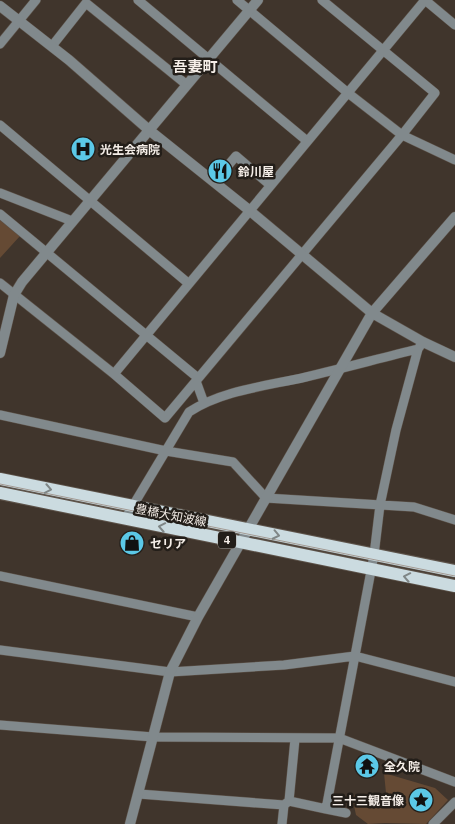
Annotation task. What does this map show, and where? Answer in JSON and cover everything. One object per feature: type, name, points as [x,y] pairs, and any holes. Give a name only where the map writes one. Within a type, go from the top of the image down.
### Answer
[{"type":"main road","name":"豊橋大知波線","points":[[0,479],[455,571]]},
{"type":"main road","name":"豊橋大知波線","points":[[0,493],[455,586]]},
{"type":"street","points":[[0,44],[36,0]]},
{"type":"street","points":[[138,0],[307,140]]},
{"type":"street","points":[[237,0],[348,93],[402,135],[455,160]]},
{"type":"street","points":[[0,354],[2,334],[14,295],[22,282],[258,0]]},
{"type":"street","points":[[0,283],[114,374],[165,418],[435,93],[322,0]]},
{"type":"street","points":[[114,374],[425,0],[455,25]]},
{"type":"street","points":[[52,46],[86,3],[187,85]]},
{"type":"street","points":[[0,6],[52,46],[148,130],[249,210],[372,313],[420,345],[455,358]]},
{"type":"street","points":[[0,125],[188,283]]},
{"type":"street","points":[[214,182],[236,156],[270,185]]},
{"type":"street","points":[[0,193],[72,221]]},
{"type":"street","points":[[0,214],[147,333],[197,379],[204,403]]},
{"type":"street","points":[[130,824],[170,672],[198,616],[372,313],[455,217]]},
{"type":"street","points":[[125,520],[189,412],[204,403],[236,393],[338,370],[420,345]]},
{"type":"street","points":[[326,809],[374,555],[380,505],[396,430],[420,345]]},
{"type":"street","points":[[0,414],[166,451],[232,462],[266,498],[414,508],[455,520]]},
{"type":"street","points":[[0,576],[198,616]]},
{"type":"street","points":[[0,650],[170,672],[284,664],[355,656],[455,682]]},
{"type":"street","points":[[0,724],[153,737],[339,738],[455,782]]},
{"type":"street","points":[[282,824],[287,803],[295,739]]},
{"type":"street","points":[[139,794],[287,803],[346,813]]},
{"type":"street","points":[[433,824],[455,802]]},
{"type":"shaded area","points":[[0,220],[20,236],[0,258]]},
{"type":"shaded area","points":[[384,773],[435,788],[448,800],[426,824],[368,824],[356,815],[352,796],[369,793],[377,797],[386,793]]},
{"type":"tram line","points":[[0,484],[455,576]]},
{"type":"place","name":"光生会病院","points":[[83,149]]},
{"type":"place","name":"鈴川屋","points":[[220,171]]},
{"type":"place","name":"セリア","points":[[132,543]]},
{"type":"place","name":"全久院","points":[[367,766]]},
{"type":"place","name":"三十三観音像","points":[[421,800]]},
{"type":"district","name":"吾妻町","points":[[195,66]]}]
